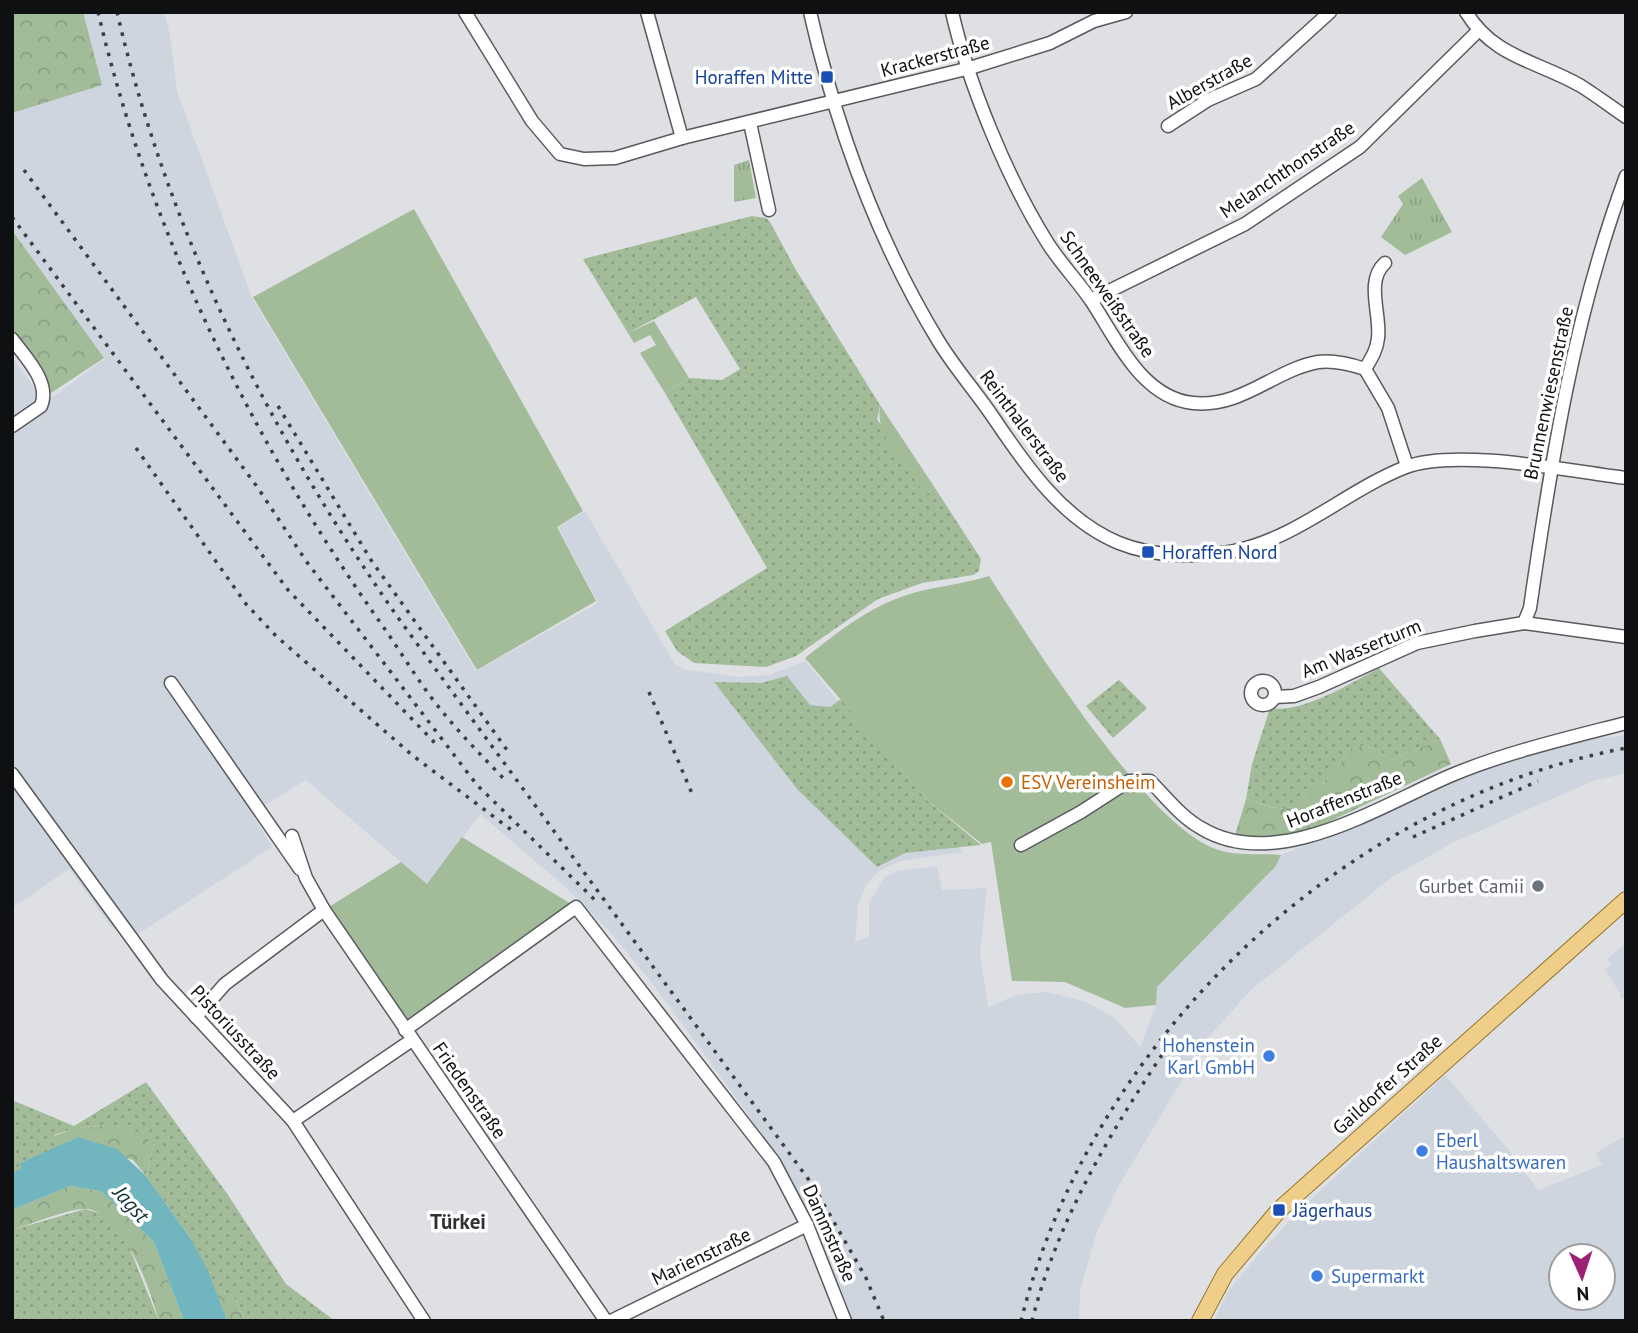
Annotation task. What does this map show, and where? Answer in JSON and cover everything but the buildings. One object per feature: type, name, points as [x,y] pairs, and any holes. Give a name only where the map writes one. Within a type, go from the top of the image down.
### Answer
[{"type":"main road","name":"Gaildorfer Straße","points":[[1200,1321],[1225,1274],[1279,1210],[1626,900]]},
{"type":"street","name":"Krackerstraße","points":[[465,12],[532,121],[560,154],[584,159],[615,158],[682,138],[835,103],[970,68],[1050,43],[1094,21],[1126,12]]},
{"type":"street","points":[[647,12],[682,138]]},
{"type":"street","name":"Reinthalerstraße","points":[[810,12],[835,103],[866,194],[907,285],[940,344],[1044,487],[1071,513],[1096,530],[1118,542],[1148,552],[1200,554],[1234,551],[1284,533],[1407,466],[1453,459],[1626,478]]},
{"type":"street","name":"Schneeweißstraße","points":[[952,12],[960,46],[1016,186],[1047,243],[1091,300],[1130,360],[1155,388],[1177,400],[1203,403],[1234,399],[1299,367],[1321,362],[1365,369]]},
{"type":"street","name":"Alberstraße","points":[[1168,126],[1208,100],[1256,79],[1330,12]]},
{"type":"street","points":[[1466,12],[1478,32],[1496,47],[1580,86],[1626,117]]},
{"type":"street","name":"Melanchthonstraße","points":[[1091,300],[1245,224],[1349,154],[1478,32]]},
{"type":"street","points":[[750,123],[769,211]]},
{"type":"street","name":"Brunnenwiesenstraße","points":[[1524,623],[1530,608],[1550,469],[1599,248],[1626,176]]},
{"type":"street","points":[[1385,263],[1378,269],[1375,282],[1378,337],[1374,355],[1365,369],[1388,408],[1407,466]]},
{"type":"street","points":[[12,339],[41,380],[44,394],[41,406],[12,426]]},
{"type":"street","name":"Am Wasserturm","points":[[1275,697],[1294,696],[1319,687],[1419,642],[1524,623],[1626,637]]},
{"type":"street","name":"Friedenstraße","points":[[171,683],[306,878],[324,910],[409,1035],[608,1321]]},
{"type":"street","name":"Horaffenstraße","points":[[1021,845],[1082,812],[1123,784],[1141,778],[1150,781],[1191,822],[1209,832],[1253,842],[1293,841],[1324,831],[1455,774],[1558,740],[1626,723]]},
{"type":"street","name":"Pistoriusstraße","points":[[12,774],[162,980],[293,1122],[424,1321]]},
{"type":"street","name":"Friedenstraße","points":[[292,836],[306,878]]},
{"type":"street","name":"Dammstraße","points":[[409,1035],[576,907],[774,1162],[807,1225],[845,1321]]},
{"type":"street","points":[[196,1017],[225,985],[324,910]]},
{"type":"street","points":[[293,1122],[409,1035]]},
{"type":"street","name":"Marienstraße","points":[[608,1321],[807,1225]]},
{"type":"shaded area","points":[[29,12],[164,12],[170,35],[177,91],[252,298],[476,671],[598,603],[558,527],[585,511],[674,663],[683,669],[740,677],[769,675],[805,661],[963,852],[900,861],[879,871],[866,885],[858,904],[855,942],[869,937],[869,902],[885,877],[897,871],[937,866],[942,890],[987,888],[980,954],[988,1007],[1016,995],[1047,992],[1084,1001],[1115,1018],[1140,1047],[1156,1005],[1157,987],[1276,866],[1281,855],[1359,825],[1393,805],[1465,775],[1579,741],[1626,735],[1626,773],[1593,781],[1454,842],[1391,878],[1251,990],[1206,1040],[1118,1187],[1096,1234],[1080,1291],[1079,1321],[853,1321],[831,1262],[750,1117],[653,984],[609,931],[563,885],[480,814],[427,885],[306,780],[252,813],[272,847],[138,934],[111,927],[69,869],[12,908],[12,357],[45,403],[104,359],[12,229],[12,90]]},
{"type":"shaded area","points":[[1626,943],[1626,1003],[1622,997],[1620,999],[1620,993],[1605,970],[1611,964],[1607,959]]},
{"type":"shaded area","points":[[1445,1075],[1508,1149],[1538,1190],[1602,1165],[1596,1153],[1626,1135],[1626,1321],[1214,1321],[1228,1291],[1308,1202]]},
{"type":"green space","points":[[12,12],[83,12],[102,85],[12,113]]},
{"type":"green space","points":[[749,160],[756,198],[734,202],[734,165]]},
{"type":"green space","points":[[1422,178],[1452,232],[1405,255],[1381,237],[1403,204],[1398,196]]},
{"type":"green space","points":[[414,209],[583,511],[557,527],[596,601],[477,670],[253,297]]},
{"type":"green space","points":[[752,216],[766,218],[770,222],[796,270],[880,405],[877,419],[926,494],[935,488],[981,559],[979,571],[973,575],[922,583],[878,599],[796,656],[766,667],[694,663],[677,651],[665,631],[767,568],[665,393],[689,378],[722,380],[740,369],[696,297],[628,333],[583,259]]},
{"type":"green space","points":[[12,230],[104,358],[51,393],[12,336]]},
{"type":"green space","points":[[654,321],[689,378],[665,393],[640,353],[656,345],[650,335],[634,343],[628,333]]},
{"type":"green space","points":[[880,405],[935,488],[926,494],[887,441],[882,429]]},
{"type":"green space","points":[[989,576],[1062,687],[1128,773],[1162,810],[1193,837],[1222,851],[1281,855],[1276,866],[1157,987],[1156,1005],[1125,1008],[1065,982],[1012,981],[991,842],[982,844],[927,800],[805,658],[843,629],[883,604],[913,593]]},
{"type":"green space","points":[[1379,668],[1440,739],[1392,760],[1381,752],[1365,747],[1346,751],[1337,768],[1314,792],[1306,800],[1290,808],[1271,807],[1246,799],[1252,764],[1270,708],[1283,709],[1311,702]]},
{"type":"green space","points":[[787,676],[810,705],[830,707],[841,699],[927,800],[981,845],[905,853],[877,867],[798,790],[714,682],[761,683]]},
{"type":"green space","points":[[1119,680],[1147,708],[1113,738],[1086,706]]},
{"type":"green space","points":[[1440,739],[1451,764],[1305,833],[1272,840],[1235,835],[1246,799],[1271,807],[1289,808],[1297,805],[1331,775],[1346,751],[1359,747],[1371,748],[1392,760]]},
{"type":"green space","points":[[462,837],[576,907],[405,1030],[324,910],[401,862],[427,884]]},
{"type":"green space","points":[[146,1082],[228,1195],[286,1284],[335,1321],[245,1321],[233,1296],[214,1290],[191,1239],[146,1176],[154,1143],[142,1136],[118,1127],[106,1126],[68,1131],[54,1135],[65,1144],[20,1163],[23,1168],[12,1173],[12,1100],[74,1126]]},
{"type":"green space","points":[[110,1125],[136,1131],[154,1143],[146,1176],[133,1160],[70,1140],[65,1144],[54,1136],[75,1128]]},
{"type":"green space","points":[[70,1186],[101,1191],[154,1242],[184,1321],[159,1321],[133,1253],[123,1236],[99,1213],[78,1209],[12,1230],[12,1210]]},
{"type":"green space","points":[[85,1209],[107,1215],[126,1239],[159,1321],[12,1321],[12,1230]]},
{"type":"green space","points":[[214,1290],[233,1296],[245,1321],[227,1321]]},
{"type":"water","name":"Jagst","points":[[78,1137],[117,1149],[146,1176],[191,1239],[209,1273],[227,1321],[184,1321],[154,1242],[101,1191],[70,1186],[12,1210],[12,1173],[22,1168],[20,1163]]},
{"type":"railway","points":[[98,12],[146,175],[210,332],[248,408],[334,555],[421,683],[453,724],[504,779]]},
{"type":"railway","points":[[117,12],[138,94],[164,174],[195,252],[229,329],[308,477],[399,619],[814,1187],[866,1278],[884,1321]]},
{"type":"railway","points":[[24,170],[258,488],[306,561],[477,785],[596,901]]},
{"type":"railway","points":[[12,217],[288,590],[435,743]]},
{"type":"railway","points":[[278,406],[371,560],[507,750]]},
{"type":"railway","points":[[136,448],[246,604],[276,636],[412,755],[514,832]]},
{"type":"railway","points":[[649,692],[693,796]]},
{"type":"railway","points":[[1021,1321],[1055,1218],[1105,1121],[1168,1030],[1243,949],[1328,879],[1421,821],[1521,777],[1626,748]]},
{"type":"railway","points":[[1413,837],[1538,781]]},
{"type":"railway","points":[[1032,1321],[1043,1283],[1073,1208],[1110,1138],[1174,1037]]},
{"type":"place","name":"Horaffen Mitte","points":[[827,77]]},
{"type":"place","name":"Horaffen Nord","points":[[1148,552]]},
{"type":"place","name":"ESV Vereinsheim","points":[[1007,782]]},
{"type":"place","name":"Gurbet Camii","points":[[1538,886]]},
{"type":"place","name":"Hohenstein Karl GmbH","points":[[1269,1056]]},
{"type":"place","name":"Eberl Haushaltswaren","points":[[1422,1151]]},
{"type":"place","name":"Jägerhaus","points":[[1279,1210]]},
{"type":"place","name":"Supermarkt","points":[[1317,1276]]},
{"type":"district","name":"Türkei","points":[[458,1222]]}]
